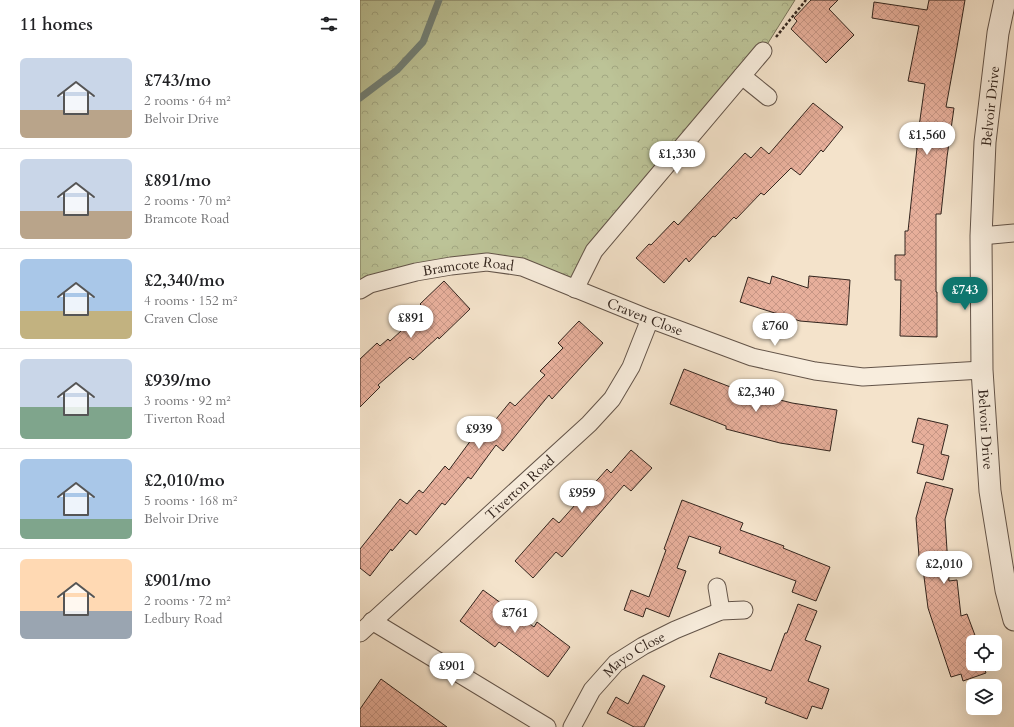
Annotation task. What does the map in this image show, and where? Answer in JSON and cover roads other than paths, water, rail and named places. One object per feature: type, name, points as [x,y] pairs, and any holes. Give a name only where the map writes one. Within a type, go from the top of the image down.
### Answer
[{"type":"street","name":"Belvoir Drive","points":[[1005,0],[998,34],[985,142],[982,236],[982,370],[990,491],[1006,590],[1014,620]]},
{"type":"street","points":[[575,289],[594,252],[763,51]]},
{"type":"street","points":[[742,76],[768,97]]},
{"type":"street","points":[[982,236],[1014,233]]},
{"type":"street","name":"Bramcote Road","points":[[360,290],[370,284],[416,272],[487,262],[522,267],[575,289]]},
{"type":"street","name":"Craven Close","points":[[575,289],[650,319],[752,356],[815,371],[863,377],[982,370]]},
{"type":"street","name":"Tiverton Road","points":[[360,634],[372,621],[589,424],[612,398],[631,367],[650,319]]},
{"type":"street","points":[[717,587],[721,611]]},
{"type":"street","name":"Mayo Close","points":[[572,727],[592,690],[616,663],[643,646],[675,630],[721,611],[744,610]]},
{"type":"street","points":[[372,621],[547,727]]},
{"type":"waterway","points":[[360,98],[397,70],[423,42],[439,0]]}]
